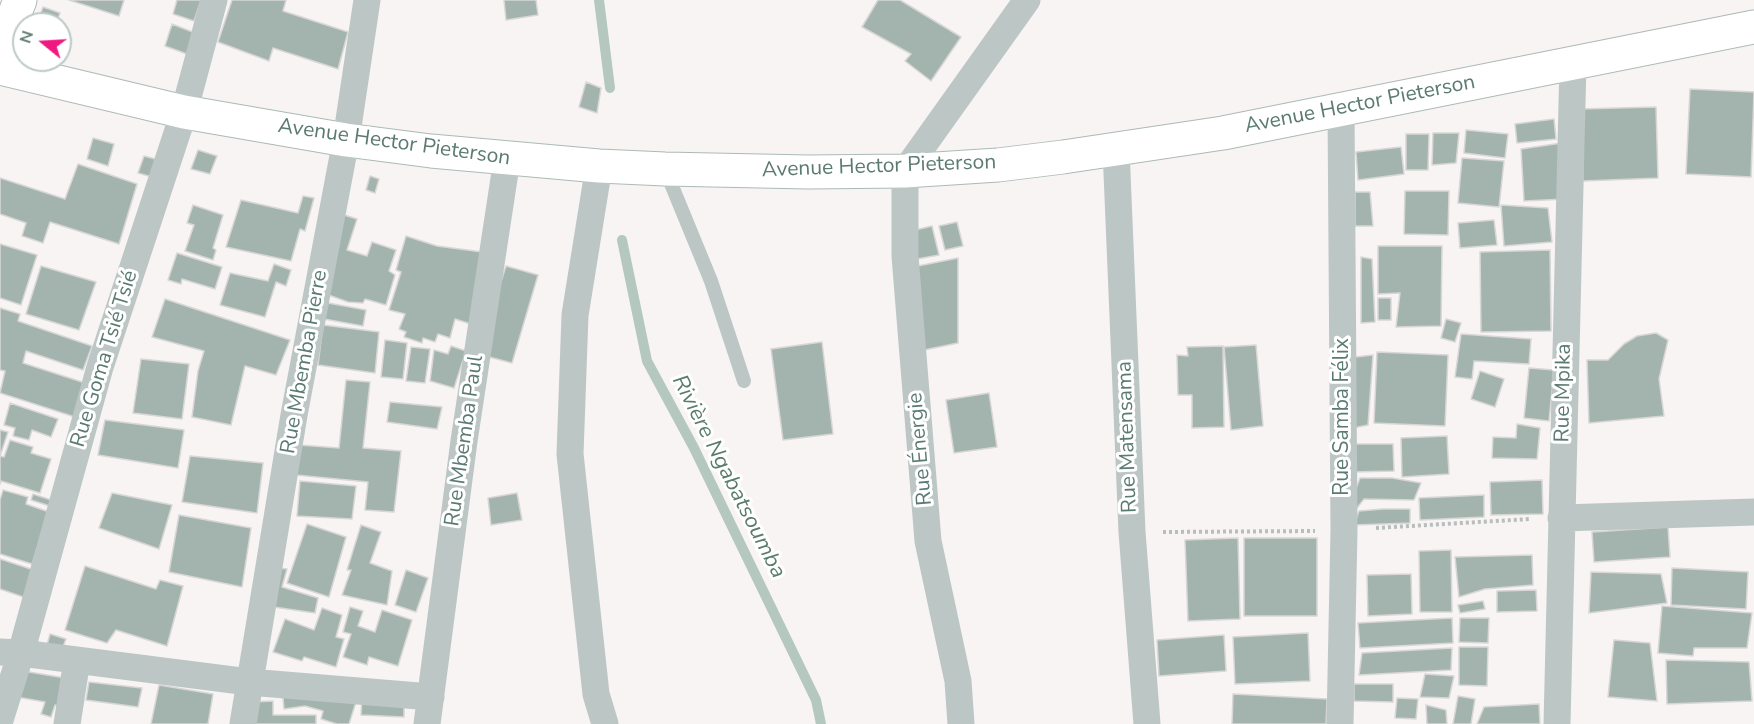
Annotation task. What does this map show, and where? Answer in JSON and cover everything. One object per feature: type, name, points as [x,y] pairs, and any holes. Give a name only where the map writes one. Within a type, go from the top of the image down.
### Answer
[{"type":"street","points":[[0,52],[20,0]]},
{"type":"street","name":"Rue Goma Tsié Tsié","points":[[0,720],[10,652],[184,112],[214,0]]},
{"type":"street","name":"Rue Mbemba Pierre","points":[[243,724],[294,415],[346,140],[367,0]]},
{"type":"street","points":[[905,171],[1027,0]]},
{"type":"street","name":"Avenue Hector Pieterson","points":[[0,68],[184,112],[346,140],[507,159],[665,169],[808,172],[905,171],[1063,158],[1223,133],[1754,27]]},
{"type":"street","name":"Rue Mpika","points":[[1557,724],[1573,62]]},
{"type":"street","name":"Rue Samba Félix","points":[[1340,724],[1344,530],[1341,110]]},
{"type":"street","name":"Rue Matensama","points":[[1116,149],[1132,532],[1147,724]]},
{"type":"street","name":"Rue Mbemba Paul","points":[[427,724],[464,441],[507,159]]},
{"type":"street","points":[[599,166],[575,315],[570,454],[596,694],[606,724]]},
{"type":"street","name":"Rue Énergie","points":[[905,171],[905,256],[928,541],[958,681],[961,724]]},
{"type":"street","points":[[1561,518],[1754,512]]},
{"type":"street","points":[[10,652],[249,682],[431,697]]},
{"type":"street","points":[[67,724],[78,660]]},
{"type":"lane","points":[[665,169],[711,281],[744,381]]},
{"type":"building","points":[[69,0],[124,0],[119,16]]},
{"type":"building","points":[[177,0],[201,0],[194,21],[173,14]]},
{"type":"building","points":[[232,0],[286,0],[283,11],[348,32],[338,69],[273,48],[269,61],[218,42]]},
{"type":"building","points":[[504,0],[536,0],[538,15],[506,20]]},
{"type":"building","points":[[878,0],[900,0],[961,37],[931,81],[905,61],[911,54],[862,27]]},
{"type":"building","points":[[43,7],[57,12],[41,12]]},
{"type":"building","points":[[172,24],[195,33],[187,54],[165,46]]},
{"type":"building","points":[[586,82],[601,88],[597,113],[579,107]]},
{"type":"building","points":[[1690,89],[1754,92],[1751,177],[1686,174]]},
{"type":"building","points":[[1656,107],[1658,178],[1583,181],[1581,109]]},
{"type":"building","points":[[1554,119],[1556,139],[1517,143],[1515,124]]},
{"type":"building","points":[[1466,130],[1508,134],[1505,158],[1464,153]]},
{"type":"building","points":[[1433,133],[1459,133],[1456,163],[1432,165]]},
{"type":"building","points":[[1406,134],[1429,134],[1428,170],[1406,170]]},
{"type":"building","points":[[93,138],[114,144],[108,166],[87,159]]},
{"type":"building","points":[[1562,143],[1566,199],[1524,201],[1521,149]]},
{"type":"building","points":[[1401,147],[1404,174],[1358,180],[1356,152]]},
{"type":"building","points":[[198,150],[217,156],[210,174],[191,169]]},
{"type":"building","points":[[144,156],[159,160],[152,177],[138,173]]},
{"type":"building","points":[[1462,158],[1504,161],[1499,207],[1458,203]]},
{"type":"building","points":[[78,164],[137,184],[119,244],[50,222],[43,243],[22,236],[26,223],[0,214],[0,178],[65,199]]},
{"type":"building","points":[[370,176],[379,179],[375,193],[366,190]]},
{"type":"building","points":[[1405,191],[1449,191],[1448,235],[1404,234]]},
{"type":"building","points":[[1355,192],[1370,192],[1373,226],[1355,226]]},
{"type":"building","points":[[303,196],[314,198],[305,231],[300,229],[291,261],[226,247],[241,200],[298,213]]},
{"type":"building","points":[[193,205],[223,215],[213,248],[216,250],[213,260],[185,251],[194,225],[187,223]]},
{"type":"building","points":[[1501,205],[1548,208],[1552,242],[1504,246]]},
{"type":"building","points":[[341,214],[357,219],[347,250],[367,256],[372,242],[396,250],[389,271],[395,275],[386,305],[365,299],[363,303],[348,302],[323,293]]},
{"type":"building","points":[[1494,220],[1497,245],[1460,248],[1458,223]]},
{"type":"building","points":[[957,222],[963,246],[945,250],[939,226]]},
{"type":"building","points":[[932,226],[939,255],[917,259],[911,231]]},
{"type":"building","points":[[406,236],[437,246],[482,252],[474,325],[455,319],[450,338],[438,334],[435,342],[423,338],[422,343],[404,337],[406,332],[399,329],[405,314],[389,310],[401,272],[396,270]]},
{"type":"building","points":[[0,244],[37,255],[21,305],[0,298]]},
{"type":"building","points":[[1378,246],[1442,246],[1441,326],[1396,327],[1400,293],[1378,294]]},
{"type":"building","points":[[1550,250],[1551,331],[1481,332],[1480,252]]},
{"type":"building","points":[[177,253],[222,267],[215,289],[182,279],[181,284],[168,280]]},
{"type":"building","points":[[1361,257],[1372,259],[1375,322],[1361,323]]},
{"type":"building","points":[[958,258],[958,343],[924,350],[918,266]]},
{"type":"building","points":[[274,264],[291,270],[286,286],[276,282],[265,317],[220,305],[230,273],[268,281]]},
{"type":"building","points":[[41,266],[96,282],[79,330],[26,314]]},
{"type":"building","points":[[506,266],[538,275],[512,363],[478,354]]},
{"type":"building","points":[[1378,298],[1391,298],[1391,320],[1378,320]]},
{"type":"building","points":[[165,299],[290,340],[276,375],[245,366],[231,425],[192,417],[198,371],[204,351],[152,337]]},
{"type":"building","points":[[328,303],[366,310],[363,326],[324,319]]},
{"type":"building","points":[[0,308],[20,314],[18,321],[92,346],[83,370],[26,351],[23,363],[85,383],[75,417],[0,393],[5,371],[0,370]]},
{"type":"building","points":[[1446,319],[1461,323],[1455,342],[1441,338]]},
{"type":"building","points":[[323,325],[379,332],[375,373],[318,365]]},
{"type":"building","points":[[1656,333],[1668,340],[1659,379],[1664,416],[1589,423],[1587,360],[1608,360],[1624,344],[1637,336]]},
{"type":"building","points":[[1461,334],[1531,339],[1529,364],[1474,361],[1472,379],[1455,377]]},
{"type":"building","points":[[385,340],[407,343],[403,379],[381,377]]},
{"type":"building","points":[[822,342],[833,434],[783,440],[771,349]]},
{"type":"building","points":[[1256,345],[1263,426],[1231,430],[1224,347]]},
{"type":"building","points":[[451,346],[466,351],[454,388],[430,381],[434,350],[448,354]]},
{"type":"building","points":[[1223,346],[1224,427],[1192,428],[1192,395],[1178,395],[1177,355],[1188,356],[1187,347]]},
{"type":"building","points":[[411,347],[430,349],[425,383],[406,381]]},
{"type":"building","points":[[1377,352],[1448,355],[1445,426],[1374,423]]},
{"type":"building","points":[[1373,355],[1368,425],[1348,429],[1347,358]]},
{"type":"building","points":[[141,359],[189,364],[182,419],[133,413]]},
{"type":"building","points":[[1529,368],[1554,370],[1549,421],[1524,418]]},
{"type":"building","points":[[1480,371],[1504,379],[1495,407],[1471,399]]},
{"type":"building","points":[[346,380],[370,382],[363,448],[401,451],[394,512],[365,510],[368,482],[296,475],[299,445],[339,448]]},
{"type":"building","points":[[989,393],[997,447],[954,453],[946,400]]},
{"type":"building","points":[[390,402],[442,407],[437,429],[387,422]]},
{"type":"building","points":[[10,403],[58,419],[51,437],[32,430],[29,440],[13,436],[15,428],[4,425]]},
{"type":"building","points":[[105,420],[184,430],[178,468],[98,455]]},
{"type":"building","points":[[1517,424],[1540,428],[1537,459],[1492,458],[1493,437],[1516,438]]},
{"type":"building","points":[[0,430],[8,432],[0,456]]},
{"type":"building","points":[[1447,436],[1449,474],[1402,477],[1401,438]]},
{"type":"building","points":[[10,440],[33,447],[31,453],[51,459],[40,493],[1,481],[0,484],[0,456],[4,457]]},
{"type":"building","points":[[1352,444],[1393,444],[1394,471],[1352,472]]},
{"type":"building","points":[[190,456],[263,463],[257,513],[182,502]]},
{"type":"building","points":[[1360,478],[1392,478],[1421,483],[1414,500],[1364,499],[1357,508],[1348,510]]},
{"type":"building","points":[[1542,480],[1543,514],[1491,515],[1490,482]]},
{"type":"building","points":[[300,481],[356,486],[352,519],[297,516]]},
{"type":"building","points":[[3,490],[28,497],[26,504],[49,512],[32,564],[0,554],[0,500]]},
{"type":"building","points":[[112,493],[172,505],[159,549],[99,528]]},
{"type":"building","points":[[517,493],[522,520],[491,525],[488,498]]},
{"type":"building","points":[[33,494],[54,501],[53,507],[31,500]]},
{"type":"building","points":[[1484,495],[1484,517],[1420,520],[1419,498]]},
{"type":"building","points":[[1410,509],[1410,523],[1354,525],[1359,511]]},
{"type":"building","points":[[179,515],[251,528],[242,587],[169,572]]},
{"type":"building","points":[[307,524],[346,537],[329,597],[287,583]]},
{"type":"building","points":[[361,525],[381,532],[370,563],[392,571],[387,605],[342,595],[351,570],[347,570]]},
{"type":"building","points":[[1668,527],[1670,557],[1594,562],[1592,532]]},
{"type":"building","points":[[1238,538],[1240,619],[1188,621],[1185,540]]},
{"type":"building","points":[[1244,538],[1317,538],[1317,616],[1244,616]]},
{"type":"building","points":[[1451,550],[1452,612],[1420,612],[1419,551]]},
{"type":"building","points":[[1532,555],[1533,585],[1485,589],[1459,597],[1455,557]]},
{"type":"building","points":[[0,559],[37,571],[29,599],[0,589]]},
{"type":"building","points":[[85,566],[156,589],[160,580],[183,586],[167,646],[116,630],[107,643],[65,630]]},
{"type":"building","points":[[278,568],[287,569],[282,587],[318,598],[315,613],[274,607]]},
{"type":"building","points":[[1672,568],[1748,572],[1746,609],[1671,605]]},
{"type":"building","points":[[406,570],[428,578],[416,612],[395,605]]},
{"type":"building","points":[[1591,572],[1661,574],[1667,603],[1589,613]]},
{"type":"building","points":[[1411,574],[1412,614],[1368,616],[1367,575]]},
{"type":"building","points":[[1536,590],[1537,611],[1497,612],[1497,591]]},
{"type":"building","points":[[1483,601],[1485,609],[1460,613],[1458,605]]},
{"type":"building","points":[[1662,606],[1752,613],[1747,648],[1694,648],[1693,656],[1658,653]]},
{"type":"building","points":[[350,607],[363,611],[358,626],[375,632],[382,610],[412,620],[398,666],[369,657],[367,665],[343,657],[351,634],[343,632]]},
{"type":"building","points":[[322,608],[342,615],[336,637],[344,639],[336,667],[304,657],[302,661],[273,652],[285,619],[314,630]]},
{"type":"building","points":[[1452,618],[1453,643],[1360,648],[1358,623]]},
{"type":"building","points":[[1460,618],[1489,618],[1488,643],[1459,642]]},
{"type":"building","points":[[1308,633],[1310,681],[1235,684],[1233,637]]},
{"type":"building","points":[[50,634],[66,639],[62,649],[47,645]]},
{"type":"building","points":[[1224,635],[1226,671],[1159,676],[1157,640]]},
{"type":"building","points":[[1614,640],[1650,643],[1657,701],[1608,697]]},
{"type":"building","points":[[1459,647],[1488,647],[1487,686],[1459,685]]},
{"type":"building","points":[[1452,648],[1451,670],[1359,675],[1362,653]]},
{"type":"building","points":[[1666,660],[1749,662],[1752,701],[1667,704]]},
{"type":"building","points":[[23,671],[65,678],[59,706],[55,705],[51,717],[41,714],[45,702],[17,697]]},
{"type":"building","points":[[1425,674],[1454,676],[1449,698],[1420,697]]},
{"type":"building","points":[[89,682],[142,688],[138,707],[86,700]]},
{"type":"building","points":[[1354,684],[1393,684],[1393,702],[1354,701]]},
{"type":"building","points":[[159,685],[213,694],[208,724],[151,724]]},
{"type":"building","points":[[282,687],[356,702],[349,724],[337,724],[321,719],[323,711],[305,706],[284,709]]},
{"type":"building","points":[[1233,694],[1327,699],[1326,724],[1232,724]]},
{"type":"building","points":[[1458,696],[1475,699],[1471,724],[1453,724]]},
{"type":"building","points":[[362,698],[404,699],[404,717],[361,715]]},
{"type":"building","points":[[1397,698],[1418,699],[1416,719],[1395,718]]},
{"type":"building","points":[[273,701],[273,715],[316,715],[316,724],[251,724],[252,702]]},
{"type":"building","points":[[1539,704],[1540,724],[1477,724],[1484,707]]},
{"type":"building","points":[[1426,705],[1446,710],[1447,724],[1427,724]]},
{"type":"waterway","name":"Rivière Ngabatsoumba","points":[[599,0],[610,88]]},
{"type":"waterway","name":"Rivière Ngabatsoumba","points":[[622,240],[647,361],[694,448],[816,700],[821,724]]}]
